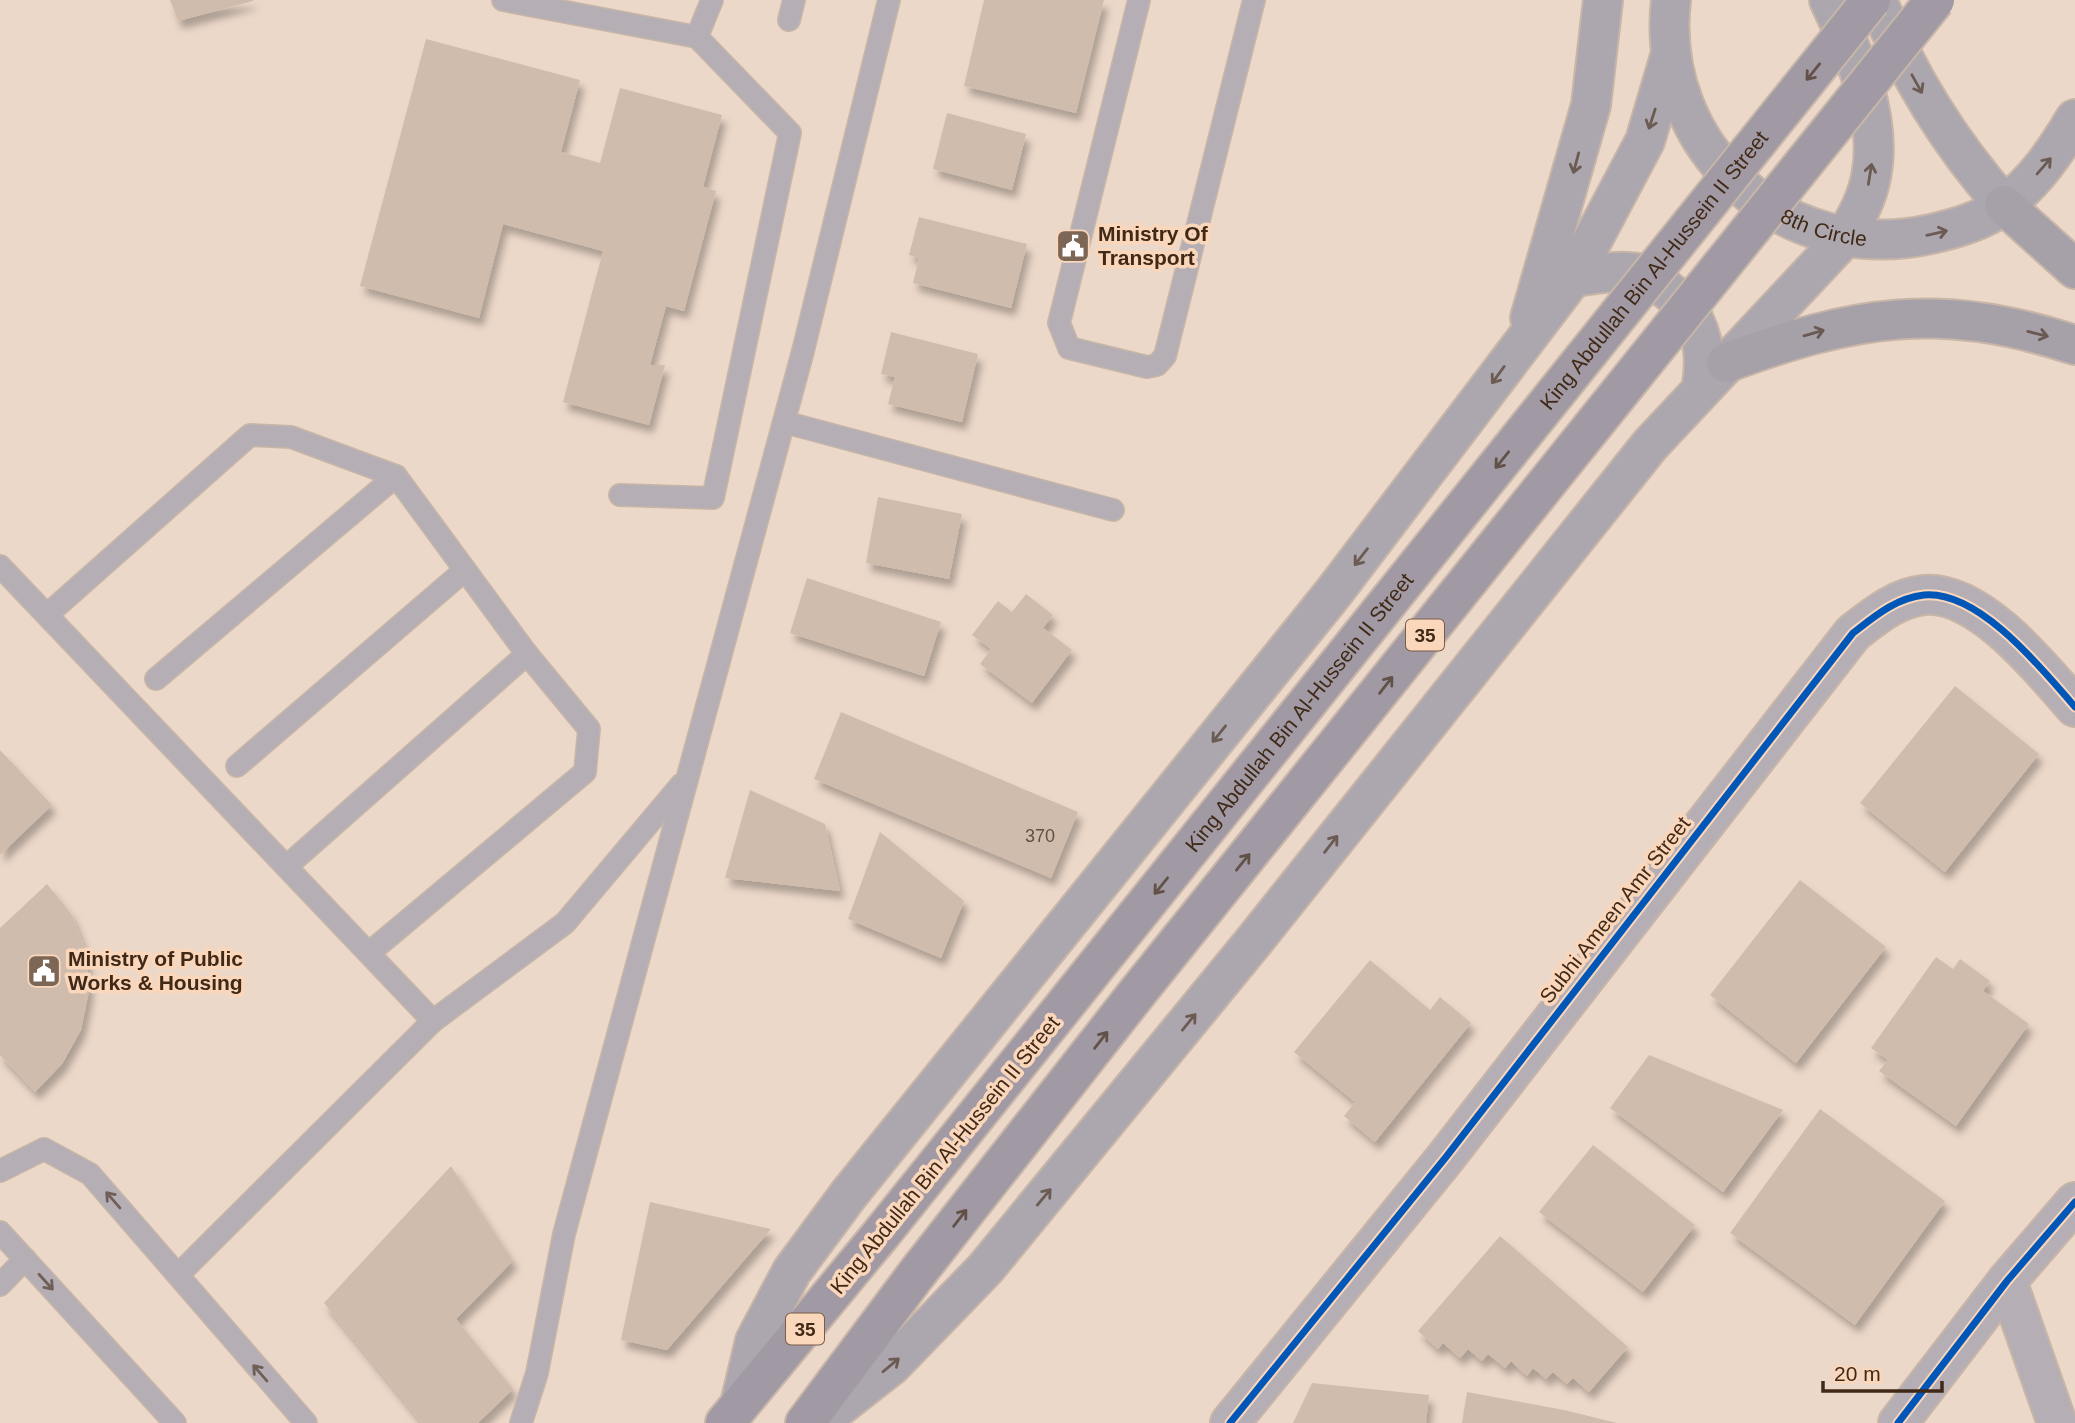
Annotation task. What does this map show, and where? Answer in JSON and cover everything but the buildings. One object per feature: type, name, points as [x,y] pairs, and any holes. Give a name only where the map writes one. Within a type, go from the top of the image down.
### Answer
[{"type":"highway","name":"King Abdullah Bin Al-Hussein II Street","points":[[733,1414],[882,1233],[1871,0]]},
{"type":"highway","name":"35","points":[[805,1423],[918,1272],[1137,993],[1936,0]]},
{"type":"main road","points":[[1524,339],[1591,105],[1603,0]]},
{"type":"main road","name":"8th Circle","points":[[1671,0],[1671,53],[1677,85],[1688,115],[1723,169],[1746,191],[1772,210],[1800,224],[1845,237],[1871,241],[1912,238],[1973,223],[2004,205],[2055,153],[2075,119]]},
{"type":"main road","points":[[818,1423],[891,1365],[985,1269],[1246,952],[1650,445],[1845,237],[1861,207],[1871,177],[1873,138],[1867,100],[1854,57],[1829,0]]},
{"type":"main road","points":[[1877,0],[1901,54],[1954,145],[2004,205],[2075,268]]},
{"type":"main road","points":[[733,1414],[755,1341],[792,1271],[841,1205],[1334,592],[1573,277],[1645,141],[1671,53]]},
{"type":"main road","points":[[1573,277],[1640,273],[1674,295],[1689,311],[1702,333],[1713,377]]},
{"type":"main road","points":[[1713,377],[1809,334],[1886,319],[1977,322],[2045,335],[2075,345]]},
{"type":"street","name":"Subhi Ameen Amr Street","points":[[1230,1423],[1446,1157],[1853,632],[1889,606],[1923,595],[1949,596],[1968,604],[2015,644],[2075,707]]},
{"type":"street","points":[[1898,1423],[2007,1281],[2073,1209]]},
{"type":"street","points":[[2007,1281],[2057,1423]]},
{"type":"lane","points":[[503,0],[697,37],[790,133],[713,498],[620,495]]},
{"type":"lane","points":[[697,37],[712,0]]},
{"type":"lane","points":[[521,1423],[537,1373],[564,1234],[784,422],[889,0]]},
{"type":"lane","points":[[1139,0],[1059,323],[1069,348],[1147,367],[1157,365],[1165,356],[1254,0]]},
{"type":"lane","points":[[784,422],[1113,510]]},
{"type":"lane","points":[[48,614],[250,435],[291,437],[396,476],[527,654],[589,729],[585,772],[369,953]]},
{"type":"lane","points":[[156,680],[396,476]]},
{"type":"lane","points":[[0,566],[433,1021]]},
{"type":"lane","points":[[237,766],[465,570]]},
{"type":"lane","points":[[287,866],[527,654]]},
{"type":"lane","points":[[179,1274],[433,1021],[565,923],[685,781]]},
{"type":"lane","points":[[0,1171],[44,1149],[90,1174],[306,1423]]},
{"type":"lane","points":[[0,1232],[175,1423]]},
{"type":"lane","points":[[0,1284],[25,1259]]},
{"type":"cycle path","points":[[1230,1423],[1446,1157],[1853,633],[1869,620],[1904,600],[1924,595],[1945,597],[1966,605],[2008,635],[2075,707]]},
{"type":"cycle path","points":[[1898,1423],[2007,1281],[2075,1202]]},
{"type":"place","name":"Ministry Of Transport","points":[[1073,246]]},
{"type":"place","name":"Ministry of Public Works & Housing","points":[[44,971]]}]
